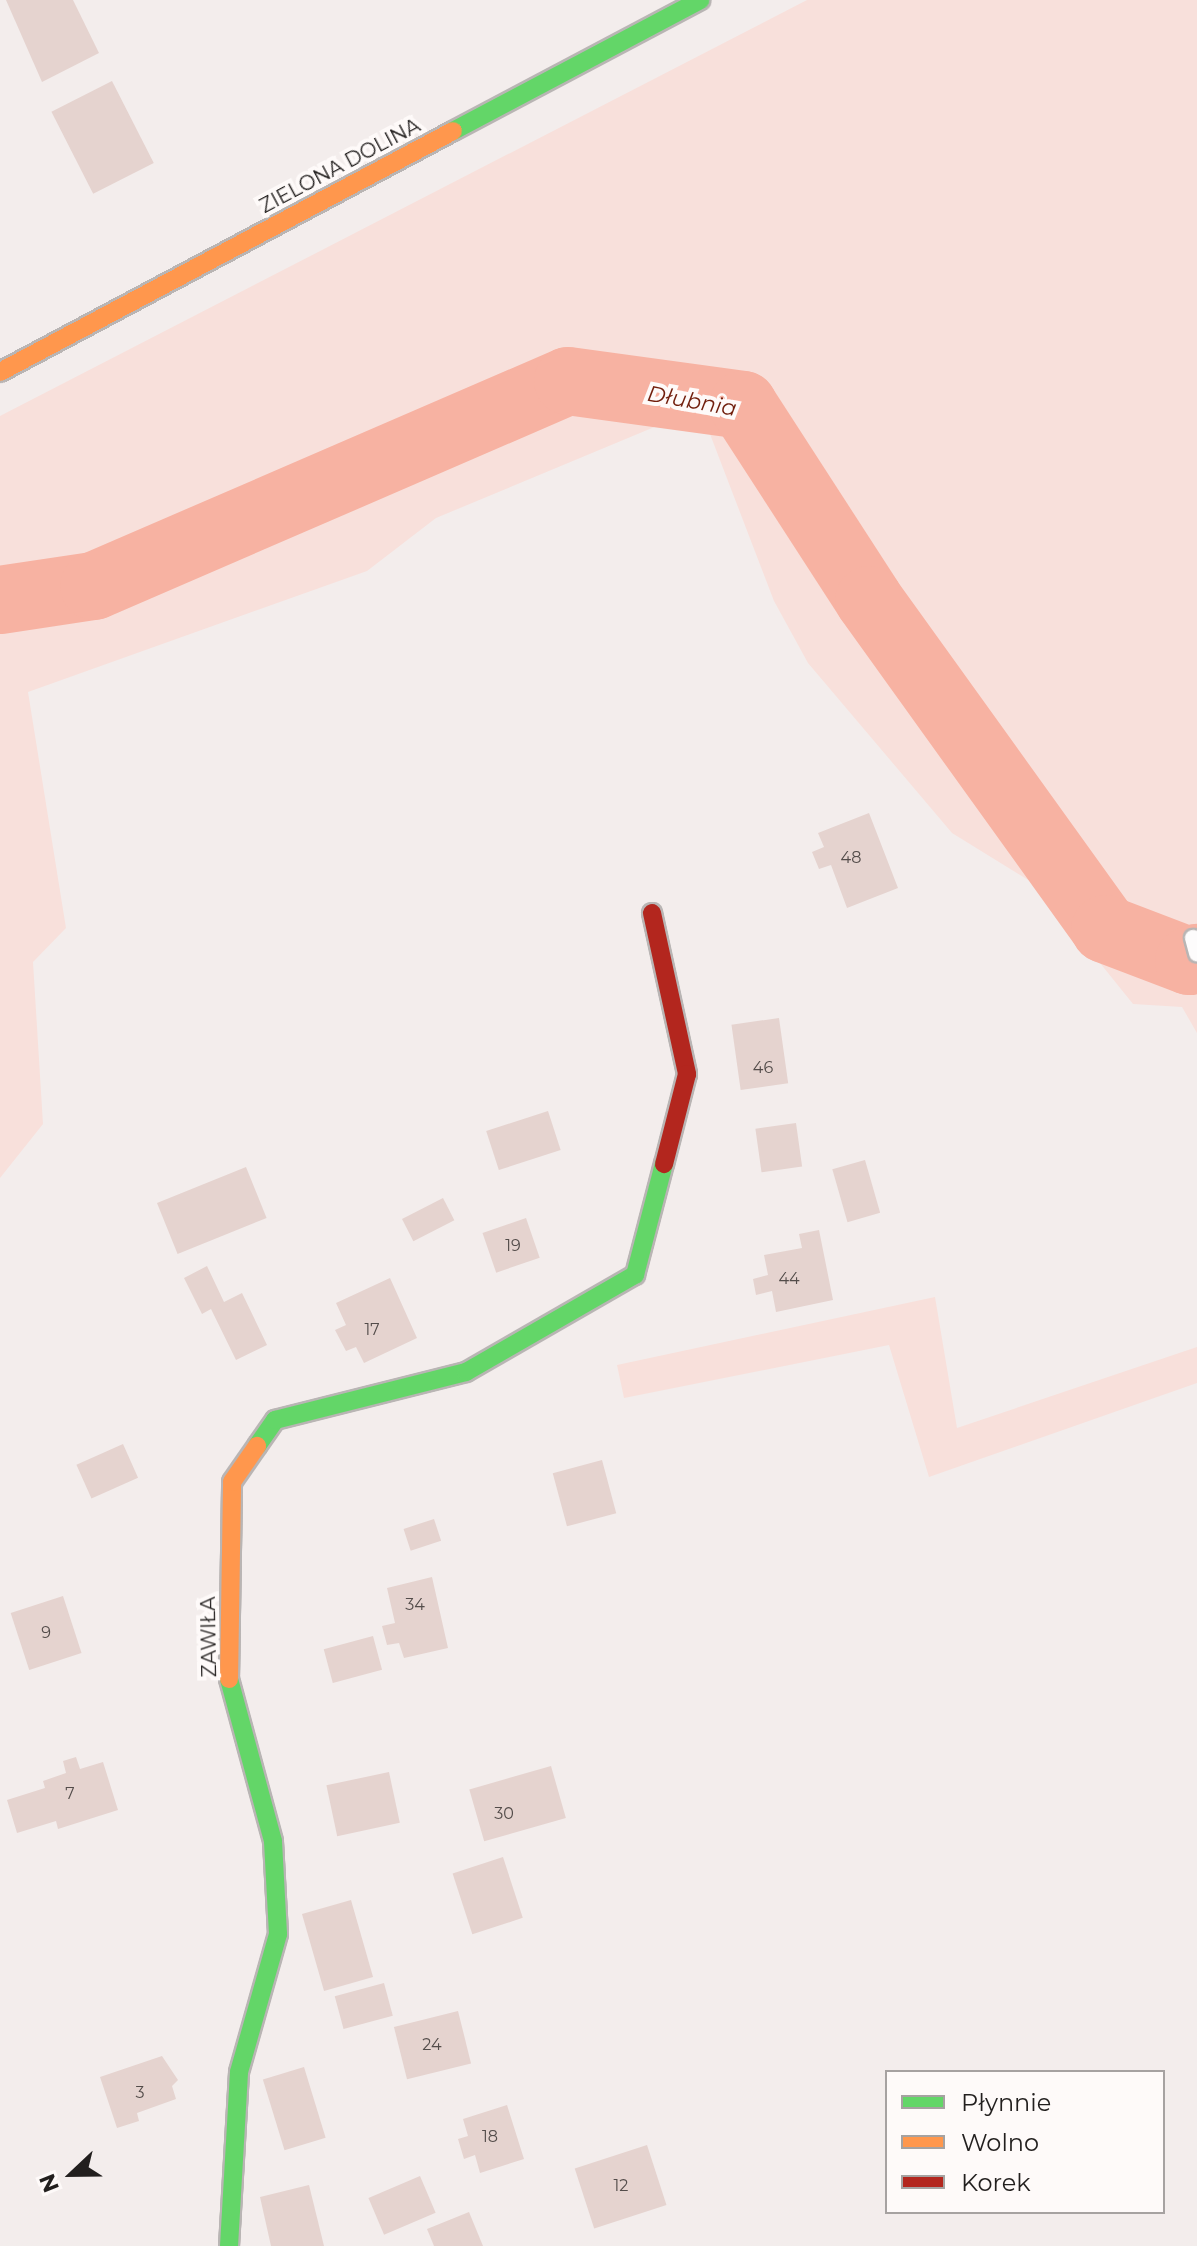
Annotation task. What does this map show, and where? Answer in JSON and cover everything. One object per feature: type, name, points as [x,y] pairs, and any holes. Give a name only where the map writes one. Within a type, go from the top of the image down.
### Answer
[{"type":"street","name":"ZIELONA DOLINA","points":[[0,372],[700,0]]},
{"type":"street","name":"ZAWIŁA","points":[[229,2246],[239,2072],[278,1934],[273,1841],[229,1678],[232,1482],[275,1420],[466,1372],[635,1275],[687,1074],[652,913]]},
{"type":"shaded area","points":[[807,0],[1197,0],[1197,1033],[1182,1007],[1133,1004],[1038,886],[952,833],[808,663],[774,601],[700,408],[436,518],[367,571],[28,692],[66,928],[33,962],[43,1124],[0,1178],[0,416]]},
{"type":"shaded area","points":[[935,1297],[957,1428],[1197,1347],[1197,1383],[929,1477],[889,1345],[624,1398],[617,1365]]},
{"type":"building","points":[[6,0],[73,0],[99,53],[42,82]]},
{"type":"building","points":[[112,81],[154,163],[93,194],[51,112]]},
{"type":"building","points":[[869,813],[898,888],[847,908],[831,865],[819,869],[812,852],[824,847],[818,833]]},
{"type":"building","points":[[779,1018],[788,1083],[741,1090],[731,1025]]},
{"type":"building","points":[[548,1111],[561,1150],[499,1170],[486,1131]]},
{"type":"building","points":[[796,1123],[802,1167],[762,1172],[755,1129]]},
{"type":"building","points":[[865,1160],[880,1213],[847,1222],[832,1169]]},
{"type":"building","points":[[246,1167],[267,1218],[178,1254],[157,1203]]},
{"type":"building","points":[[443,1198],[454,1220],[413,1241],[402,1219]]},
{"type":"building","points":[[526,1218],[540,1258],[496,1273],[483,1233]]},
{"type":"building","points":[[819,1230],[833,1300],[776,1312],[772,1291],[756,1295],[753,1279],[768,1275],[764,1255],[802,1248],[799,1234]]},
{"type":"building","points":[[207,1266],[224,1302],[242,1293],[267,1345],[236,1360],[211,1309],[202,1314],[184,1278]]},
{"type":"building","points":[[390,1278],[417,1338],[364,1363],[356,1347],[346,1351],[335,1330],[346,1325],[336,1303]]},
{"type":"building","points":[[123,1444],[138,1478],[91,1499],[76,1465]]},
{"type":"building","points":[[602,1460],[616,1513],[567,1526],[553,1473]]},
{"type":"building","points":[[434,1519],[441,1541],[411,1551],[404,1529]]},
{"type":"building","points":[[432,1577],[448,1648],[404,1658],[399,1643],[387,1645],[382,1626],[395,1623],[387,1588]]},
{"type":"building","points":[[63,1596],[82,1653],[29,1670],[11,1613]]},
{"type":"building","points":[[373,1636],[382,1670],[333,1683],[324,1649]]},
{"type":"building","points":[[76,1757],[80,1769],[103,1762],[118,1810],[58,1829],[56,1821],[17,1833],[7,1800],[45,1788],[43,1781],[66,1773],[63,1761]]},
{"type":"building","points":[[551,1766],[566,1818],[484,1841],[469,1789]]},
{"type":"building","points":[[389,1772],[400,1823],[337,1836],[326,1785]]},
{"type":"building","points":[[503,1857],[523,1918],[472,1934],[453,1873]]},
{"type":"building","points":[[351,1900],[373,1977],[324,1991],[302,1914]]},
{"type":"building","points":[[384,1983],[393,2016],[344,2029],[335,1996]]},
{"type":"building","points":[[458,2011],[471,2063],[407,2079],[394,2027]]},
{"type":"building","points":[[162,2056],[178,2080],[172,2086],[176,2099],[137,2113],[139,2121],[117,2128],[100,2077]]},
{"type":"building","points":[[304,2067],[326,2138],[285,2150],[263,2080]]},
{"type":"building","points":[[507,2105],[524,2159],[480,2173],[475,2155],[464,2159],[458,2139],[468,2136],[463,2119]]},
{"type":"building","points":[[647,2145],[666,2205],[594,2228],[575,2168]]},
{"type":"building","points":[[420,2176],[436,2213],[384,2235],[368,2198]]},
{"type":"building","points":[[309,2185],[324,2246],[271,2246],[260,2197]]},
{"type":"building","points":[[469,2212],[483,2246],[434,2246],[427,2229]]},
{"type":"waterway","name":"Dłubnia","points":[[0,600],[94,586],[568,381],[743,405],[869,600],[1105,929],[1189,961],[1197,958]]},
{"type":"traffic: fast","points":[[453,131],[700,0]]},
{"type":"traffic: fast","points":[[257,1446],[275,1420],[466,1372],[635,1275],[664,1164]]},
{"type":"traffic: fast","points":[[229,1679],[273,1841],[278,1934],[239,2072],[229,2246]]},
{"type":"traffic: slow","points":[[0,372],[453,131]]},
{"type":"traffic: slow","points":[[229,1679],[232,1482],[257,1446]]},
{"type":"traffic: jam","points":[[652,913],[687,1074],[664,1164]]}]
